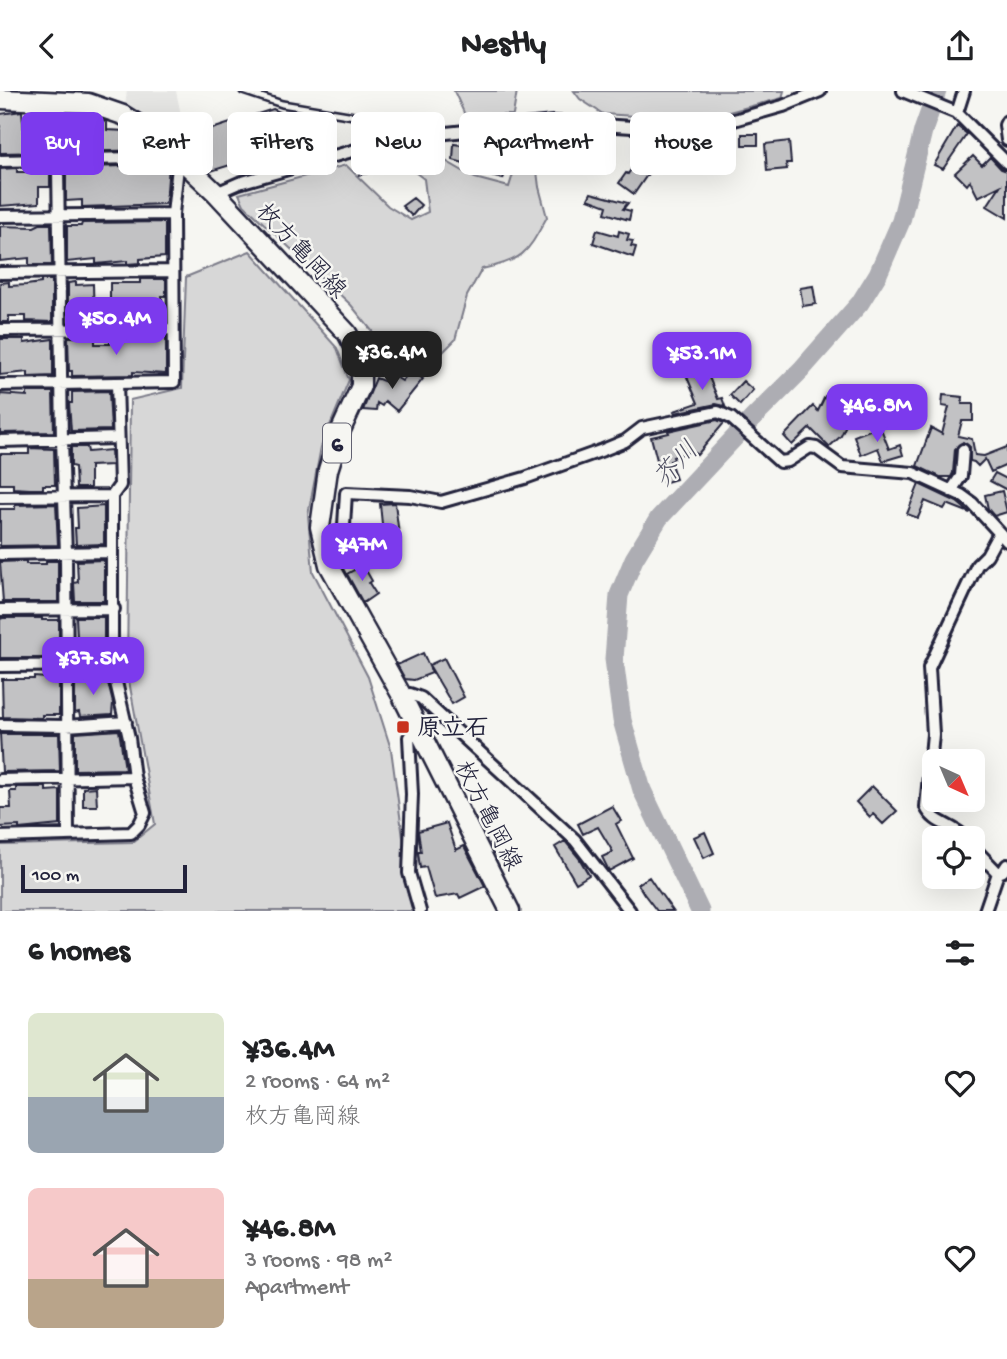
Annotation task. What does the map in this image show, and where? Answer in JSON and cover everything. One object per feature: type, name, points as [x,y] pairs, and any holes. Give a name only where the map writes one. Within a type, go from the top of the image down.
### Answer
[{"type":"main road","name":"枚方亀岡線","points":[[0,99],[57,100],[89,97],[118,112]]},
{"type":"main road","name":"枚方亀岡線","points":[[198,175],[347,333],[361,359],[361,386],[340,432],[328,470],[320,527],[329,565],[402,696],[510,911]]},
{"type":"street","points":[[445,133],[553,122],[680,130],[706,128],[783,106],[820,91]]},
{"type":"street","points":[[954,112],[964,91]]},
{"type":"street","points":[[909,94],[954,112],[1007,163]]},
{"type":"street","points":[[57,100],[57,112]]},
{"type":"street","points":[[1007,121],[1004,125],[1007,140]]},
{"type":"street","points":[[216,193],[252,179],[351,151]]},
{"type":"street","points":[[0,161],[21,161]]},
{"type":"street","points":[[59,175],[68,834]]},
{"type":"street","points":[[0,385],[174,382],[173,213],[177,175]]},
{"type":"street","points":[[0,216],[173,213]]},
{"type":"street","points":[[0,273],[173,271]]},
{"type":"street","points":[[0,330],[173,329]]},
{"type":"street","points":[[0,837],[131,833],[145,813],[134,777],[112,665],[112,496],[120,485],[117,383]]},
{"type":"street","points":[[329,565],[338,563],[342,558],[345,493],[410,496],[441,502],[525,478],[603,450],[625,441],[642,428],[718,412],[731,418],[780,462],[788,461],[810,447],[816,448],[842,467],[905,471],[972,503],[1003,537],[977,565],[929,668],[933,734],[926,807],[932,817],[949,826]]},
{"type":"street","points":[[0,441],[118,438]]},
{"type":"street","points":[[951,491],[961,476],[963,450]]},
{"type":"street","points":[[0,497],[112,496]]},
{"type":"street","points":[[0,554],[112,552]]},
{"type":"street","points":[[0,610],[114,609]]},
{"type":"street","points":[[0,666],[112,665]]},
{"type":"street","points":[[402,696],[410,694],[421,698],[575,840],[630,911]]},
{"type":"street","points":[[0,725],[66,726],[125,722]]},
{"type":"street","points":[[417,727],[410,737],[412,794],[409,873],[420,911]]},
{"type":"street","points":[[0,780],[134,777]]},
{"type":"street","points":[[985,859],[998,873]]},
{"type":"street","points":[[985,911],[998,873],[1007,865]]},
{"type":"lane","points":[[243,91],[282,104],[351,116]]},
{"type":"shaded area","points":[[127,91],[176,91],[180,112],[135,112],[125,106]]},
{"type":"shaded area","points":[[454,91],[517,91],[514,112],[464,112]]},
{"type":"shaded area","points":[[574,91],[784,91],[782,98],[729,112],[630,112],[630,116],[616,115],[616,112],[600,112],[580,99]]},
{"type":"shaded area","points":[[445,161],[459,169],[459,175],[470,175],[509,187],[513,175],[538,175],[547,217],[523,253],[507,262],[482,269],[467,296],[455,340],[427,368],[413,360],[379,369],[372,331],[351,305],[244,205],[239,194],[309,175],[337,175],[337,167],[346,165],[351,170],[351,175],[356,175],[388,206],[411,220],[428,212],[424,179],[419,175],[445,175]]},
{"type":"shaded area","points":[[250,251],[337,348],[349,380],[321,447],[308,515],[313,572],[368,677],[391,749],[413,911],[0,911],[0,845],[133,842],[155,824],[127,670],[130,400],[182,388],[186,277]]},
{"type":"building","points":[[22,111],[21,153],[0,153],[0,114]]},
{"type":"building","points":[[104,121],[107,122],[107,130],[118,131],[118,151],[104,151]]},
{"type":"building","points":[[227,124],[227,166],[213,170],[213,129]]},
{"type":"building","points":[[957,126],[967,134],[943,169],[934,165]]},
{"type":"building","points":[[742,134],[758,134],[758,145],[742,145]]},
{"type":"building","points":[[789,141],[791,163],[786,163],[787,169],[767,171],[765,144]]},
{"type":"building","points":[[454,144],[459,145],[459,162],[453,160]]},
{"type":"building","points":[[973,156],[982,165],[990,157],[1001,169],[1007,171],[1007,218],[987,206],[1000,186],[978,197],[970,181],[967,185],[955,173]]},
{"type":"building","points":[[104,166],[118,166],[118,175],[168,175],[166,204],[82,207],[82,200],[66,201],[66,175],[104,175]]},
{"type":"building","points":[[17,168],[21,175],[50,175],[50,187],[39,187],[39,203],[0,206],[0,169]]},
{"type":"building","points":[[630,171],[630,175],[647,175],[634,194],[619,183],[626,173]]},
{"type":"building","points":[[487,175],[504,175],[503,179]]},
{"type":"building","points":[[591,193],[628,203],[623,209],[631,211],[629,220],[605,213],[607,206],[588,199]]},
{"type":"building","points":[[413,198],[421,205],[412,216],[402,206]]},
{"type":"building","points":[[165,222],[165,257],[140,259],[140,263],[127,264],[127,261],[96,264],[96,259],[67,262],[67,226],[81,226],[82,223]]},
{"type":"building","points":[[51,224],[52,265],[29,265],[29,258],[0,261],[0,226],[34,227]]},
{"type":"building","points":[[597,230],[618,236],[619,231],[629,234],[627,240],[633,241],[631,246],[636,247],[633,257],[593,243]]},
{"type":"building","points":[[140,279],[166,279],[166,296],[162,296],[163,321],[110,320],[110,283],[140,283]]},
{"type":"building","points":[[41,280],[52,280],[52,322],[26,321],[26,316],[9,316],[9,322],[0,322],[0,283],[9,282],[9,286],[26,285],[41,283]]},
{"type":"building","points":[[76,282],[76,285],[93,284],[94,322],[72,322],[68,283]]},
{"type":"building","points":[[813,286],[816,304],[803,306],[800,288]]},
{"type":"building","points":[[68,337],[95,337],[95,344],[110,344],[110,338],[135,337],[135,342],[156,341],[156,337],[166,337],[166,374],[133,372],[133,375],[72,376],[72,371],[69,371]]},
{"type":"building","points":[[0,339],[24,339],[24,343],[53,339],[53,376],[28,377],[28,372],[0,375]]},
{"type":"building","points":[[411,370],[423,379],[397,411],[385,401],[382,406],[377,403],[376,411],[363,410],[376,378],[386,382],[391,374],[402,381]]},
{"type":"building","points":[[706,370],[718,399],[722,398],[725,406],[716,404],[675,413],[674,411],[698,403],[687,377]]},
{"type":"building","points":[[743,381],[753,390],[740,405],[730,395]]},
{"type":"building","points":[[109,391],[111,430],[71,431],[69,403],[72,403],[72,392]]},
{"type":"building","points":[[27,392],[53,392],[54,432],[0,433],[0,394],[27,396]]},
{"type":"building","points":[[943,395],[963,397],[962,404],[973,404],[973,421],[962,421],[958,436],[972,439],[975,455],[984,456],[1007,447],[1007,465],[991,472],[985,459],[978,466],[970,461],[970,447],[963,442],[955,449],[951,477],[940,477],[917,466],[931,428],[942,434],[949,407],[942,406]]},
{"type":"building","points":[[825,396],[853,409],[841,436],[829,447],[810,428],[792,445],[784,436],[813,406],[818,411]]},
{"type":"building","points":[[717,420],[724,423],[697,455],[692,451],[673,457],[674,460],[670,461],[676,479],[663,483],[651,437]]},
{"type":"building","points":[[880,426],[889,449],[900,445],[903,455],[883,461],[878,448],[861,455],[854,436]]},
{"type":"building","points":[[71,447],[87,447],[88,452],[111,450],[112,465],[90,466],[90,488],[76,488],[75,467],[71,466]]},
{"type":"building","points":[[29,448],[54,449],[55,485],[30,489],[13,488],[13,484],[0,484],[0,454],[29,454]]},
{"type":"building","points":[[995,473],[1007,479],[1007,490],[990,481]]},
{"type":"building","points":[[919,484],[957,502],[970,513],[947,504],[944,509],[925,501],[918,518],[907,514]]},
{"type":"building","points":[[1002,491],[1007,512],[994,516],[988,509],[985,495]]},
{"type":"building","points":[[395,503],[400,542],[384,544],[380,504]]},
{"type":"building","points":[[56,504],[58,545],[0,546],[0,509],[15,509],[15,505]]},
{"type":"building","points":[[104,506],[104,544],[76,545],[77,508]]},
{"type":"building","points":[[104,560],[104,601],[75,601],[77,561]]},
{"type":"building","points":[[26,561],[26,564],[46,564],[46,561],[58,561],[58,602],[3,602],[0,562]]},
{"type":"building","points":[[363,565],[376,594],[363,603],[347,574]]},
{"type":"building","points":[[76,617],[104,617],[104,656],[78,657]]},
{"type":"building","points":[[0,619],[59,620],[59,658],[0,658]]},
{"type":"building","points":[[423,653],[432,673],[414,680],[405,679],[397,665]]},
{"type":"building","points":[[444,658],[464,697],[452,704],[429,665]]},
{"type":"building","points":[[106,675],[113,703],[112,715],[80,717],[79,712],[75,713],[75,678]]},
{"type":"building","points":[[2,679],[59,679],[59,715],[42,715],[42,718],[3,717]]},
{"type":"building","points":[[119,730],[125,769],[75,770],[75,733]]},
{"type":"building","points":[[0,734],[59,734],[60,771],[2,772]]},
{"type":"building","points":[[872,786],[897,811],[883,824],[873,814],[870,817],[856,802]]},
{"type":"building","points":[[16,787],[60,790],[60,825],[19,829],[19,826],[0,827],[0,808],[11,808],[10,791],[16,791]]},
{"type":"building","points":[[96,787],[97,806],[83,806],[83,788]]},
{"type":"building","points":[[612,806],[621,821],[616,824],[633,858],[609,871],[602,857],[613,852],[598,827],[583,834],[578,824]]},
{"type":"building","points":[[447,823],[456,850],[464,846],[485,886],[460,898],[458,894],[435,898],[426,867],[420,868],[418,831]]},
{"type":"building","points":[[705,832],[714,853],[704,858],[694,837]]},
{"type":"building","points":[[565,841],[589,875],[576,883],[555,847]]},
{"type":"building","points":[[649,877],[673,911],[657,911],[644,894],[638,884]]},
{"type":"waterway","name":"芥川","points":[[700,911],[642,790],[622,720],[614,659],[619,595],[634,559],[659,518],[801,370],[860,303],[878,274],[901,221],[923,131],[937,91]]},
{"type":"place","name":"原立石","points":[[403,727]]}]
